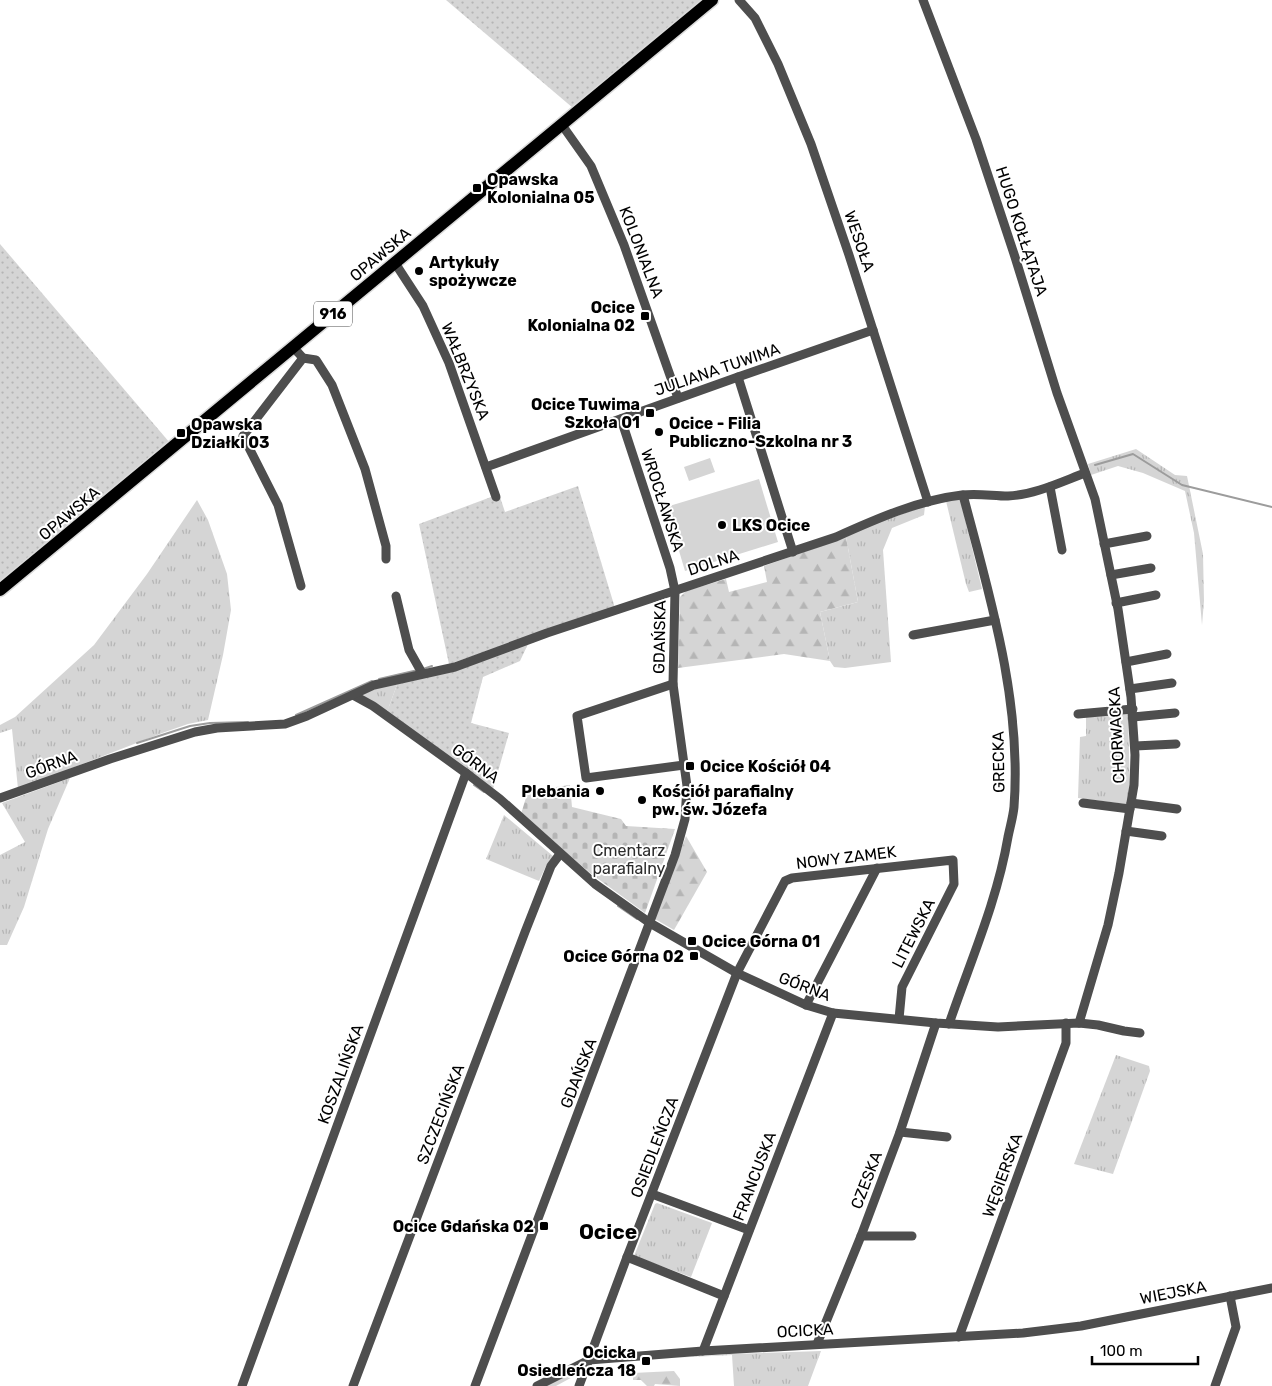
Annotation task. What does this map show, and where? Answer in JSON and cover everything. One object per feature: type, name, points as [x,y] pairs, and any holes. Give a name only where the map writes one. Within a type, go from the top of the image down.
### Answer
[{"type":"main road","name":"OPAWSKA","points":[[0,590],[712,0]]},
{"type":"street","name":"WESOŁA","points":[[739,0],[755,18],[767,41],[804,126],[849,255],[928,502]]},
{"type":"street","name":"HUGO KOŁŁĄTAJA","points":[[923,0],[976,139],[1016,257],[1057,393],[1085,473]]},
{"type":"street","name":"KOLONIALNA","points":[[562,124],[592,166],[624,245],[678,398]]},
{"type":"street","name":"WAŁBRZYSKA","points":[[395,263],[422,306],[449,363],[496,497]]},
{"type":"street","name":"JULIANA TUWIMA","points":[[486,467],[873,330]]},
{"type":"street","points":[[292,347],[303,358],[316,360],[332,385],[365,469],[386,546],[386,559]]},
{"type":"street","points":[[301,586],[278,505],[243,436],[303,358]]},
{"type":"street","points":[[738,377],[793,552]]},
{"type":"street","name":"WROCŁAWSKA","points":[[620,419],[670,568],[675,591]]},
{"type":"street","name":"DOLNA","points":[[353,695],[374,685],[420,670],[455,666],[547,633],[793,552],[836,537],[869,522],[928,502],[963,495],[1010,496],[1050,487],[1085,473]]},
{"type":"street","name":"CHORWACKA","points":[[1078,1023],[1108,925],[1131,806],[1134,786],[1135,746],[1130,689],[1111,575],[1095,499],[1085,473]]},
{"type":"street","points":[[1050,487],[1062,550]]},
{"type":"street","name":"GRECKA","points":[[949,1024],[1000,881],[1014,808],[1015,739],[1005,670],[995,620],[963,495]]},
{"type":"street","points":[[1104,544],[1147,536]]},
{"type":"street","points":[[1111,575],[1151,568]]},
{"type":"street","name":"GDAŃSKA","points":[[474,1386],[541,1214],[650,923],[675,855],[685,819],[687,786],[674,684],[675,591]]},
{"type":"street","points":[[1116,603],[1156,595]]},
{"type":"street","points":[[396,596],[409,650],[420,670]]},
{"type":"street","points":[[913,635],[995,620]]},
{"type":"street","points":[[1126,662],[1167,654]]},
{"type":"street","points":[[1130,689],[1172,683]]},
{"type":"street","name":"GDAŃSKA","points":[[674,684],[577,716],[586,778],[684,765]]},
{"type":"street","name":"GÓRNA","points":[[0,798],[174,738],[218,728],[285,724],[353,695],[373,706],[500,799],[596,884],[650,923],[737,973],[806,1005],[833,1013],[936,1023],[998,1027],[1078,1023],[1140,1032]]},
{"type":"street","points":[[1078,714],[1175,714]]},
{"type":"street","points":[[1135,746],[1176,744]]},
{"type":"street","name":"KOSZALIŃSKA","points":[[242,1386],[466,773]]},
{"type":"street","points":[[1084,804],[1177,809]]},
{"type":"street","points":[[1126,831],[1162,836]]},
{"type":"street","name":"SZCZECIŃSKA","points":[[353,1386],[525,932],[551,866],[560,854]]},
{"type":"street","name":"NOWY ZAMEK","points":[[737,973],[785,881],[792,878],[953,860]]},
{"type":"street","name":"LITEWSKA","points":[[900,1020],[902,987],[954,884],[953,860]]},
{"type":"street","points":[[806,1005],[878,868]]},
{"type":"street","name":"OSIEDLEŃCZA","points":[[579,1386],[627,1256],[737,973]]},
{"type":"street","name":"FRANCUSKA","points":[[703,1350],[833,1013]]},
{"type":"street","name":"CZESKA","points":[[817,1344],[861,1236],[900,1132],[936,1023]]},
{"type":"street","name":"WĘGIERSKA","points":[[959,1337],[1066,1043],[1066,1023]]},
{"type":"street","points":[[900,1132],[946,1137]]},
{"type":"street","points":[[652,1194],[749,1230]]},
{"type":"street","points":[[861,1236],[912,1236]]},
{"type":"street","points":[[627,1256],[724,1296]]},
{"type":"street","name":"WIEJSKA","points":[[1081,1326],[1272,1288]]},
{"type":"street","points":[[1214,1386],[1236,1327],[1230,1296]]},
{"type":"street","name":"OCICKA","points":[[537,1386],[589,1360],[703,1350],[1023,1333],[1081,1326]]},
{"type":"green space","points":[[446,0],[703,0],[573,108]]},
{"type":"green space","points":[[0,244],[170,443],[0,583]]},
{"type":"green space","points":[[1136,449],[1175,475],[1187,476],[1203,554],[1204,601],[1202,625],[1194,533],[1185,491],[1143,473],[1118,466],[1091,475],[1088,464]]},
{"type":"green space","points":[[710,458],[715,472],[689,481],[684,467]]},
{"type":"green space","name":"LKS Ocice","points":[[759,479],[778,542],[685,571],[666,507]]},
{"type":"green space","points":[[578,486],[615,608],[449,664],[419,524],[499,494],[505,512]]},
{"type":"green space","points":[[960,498],[982,589],[969,592],[946,501]]},
{"type":"green space","points":[[197,500],[208,520],[227,574],[231,610],[208,720],[188,724],[165,732],[18,789],[12,729],[0,733],[0,725],[15,717],[94,645],[147,574]]},
{"type":"green space","points":[[925,506],[924,515],[892,528],[883,550],[891,662],[845,668],[834,667],[830,661],[820,612],[858,602],[846,537],[860,529]]},
{"type":"green space","points":[[846,537],[858,602],[820,612],[830,661],[784,654],[678,668],[680,597],[686,591],[726,579],[729,592],[767,582],[764,566]]},
{"type":"green space","points":[[529,642],[520,661],[483,677],[471,723],[509,733],[493,789],[387,712],[398,682]]},
{"type":"green space","points":[[398,682],[387,712],[356,695]]},
{"type":"green space","points":[[1128,714],[1130,791],[1126,804],[1078,798],[1080,737],[1086,736],[1086,717]]},
{"type":"green space","points":[[70,778],[48,829],[24,907],[7,945],[0,945],[0,855],[25,842],[2,803]]},
{"type":"green space","name":"Cmentarz parafialny","points":[[570,785],[572,807],[621,819],[626,826],[675,829],[645,913],[590,873],[521,814],[528,791]]},
{"type":"green space","points":[[504,815],[553,856],[539,881],[486,859]]},
{"type":"green space","points":[[686,836],[707,872],[674,930],[655,919]]},
{"type":"green space","points":[[1116,1055],[1149,1066],[1150,1071],[1113,1174],[1074,1164]]},
{"type":"green space","points":[[657,1203],[712,1223],[691,1277],[634,1256]]},
{"type":"green space","points":[[821,1351],[808,1386],[734,1386],[732,1355],[670,1358],[733,1354]]},
{"type":"green space","points":[[574,1370],[578,1374],[556,1386],[543,1386]]},
{"type":"green space","points":[[674,1371],[680,1379],[680,1386],[655,1384],[654,1386],[647,1386],[641,1380],[633,1380],[633,1373]]},
{"type":"waterway","points":[[1095,465],[1133,454],[1182,485],[1272,507]]},
{"type":"waterway","points":[[423,669],[432,666]]},
{"type":"waterway","points":[[379,679],[418,670]]},
{"type":"waterway","points":[[296,715],[372,681]]},
{"type":"waterway","points":[[137,743],[190,726],[210,723],[248,722]]},
{"type":"waterway","points":[[474,785],[484,792]]},
{"type":"waterway","points":[[618,906],[637,919]]},
{"type":"place","name":"Opawska Kolonialna 05","points":[[477,188]]},
{"type":"place","name":"Artykuły spożywcze","points":[[419,271]]},
{"type":"place","name":"Ocice Kolonialna 02","points":[[645,316]]},
{"type":"place","name":"Ocice Tuwima Szkoła 01","points":[[650,413]]},
{"type":"place","name":"Ocice - Filia Publiczno-Szkolna nr 3","points":[[659,432]]},
{"type":"place","name":"Opawska Działki 03","points":[[181,433]]},
{"type":"place","name":"LKS Ocice","points":[[722,525]]},
{"type":"place","name":"Ocice Kościół 04","points":[[690,766]]},
{"type":"place","name":"Plebania","points":[[600,791]]},
{"type":"place","name":"Kościół parafialny pw. św. Józefa","points":[[642,800]]},
{"type":"place","name":"Ocice Górna 01","points":[[692,941]]},
{"type":"place","name":"Ocice Górna 02","points":[[694,956]]},
{"type":"place","name":"Ocice Gdańska 02","points":[[544,1226]]},
{"type":"place","name":"Ocicka Osiedleńcza 18","points":[[646,1361]]},
{"type":"district","name":"Ocice","points":[[608,1232]]}]
